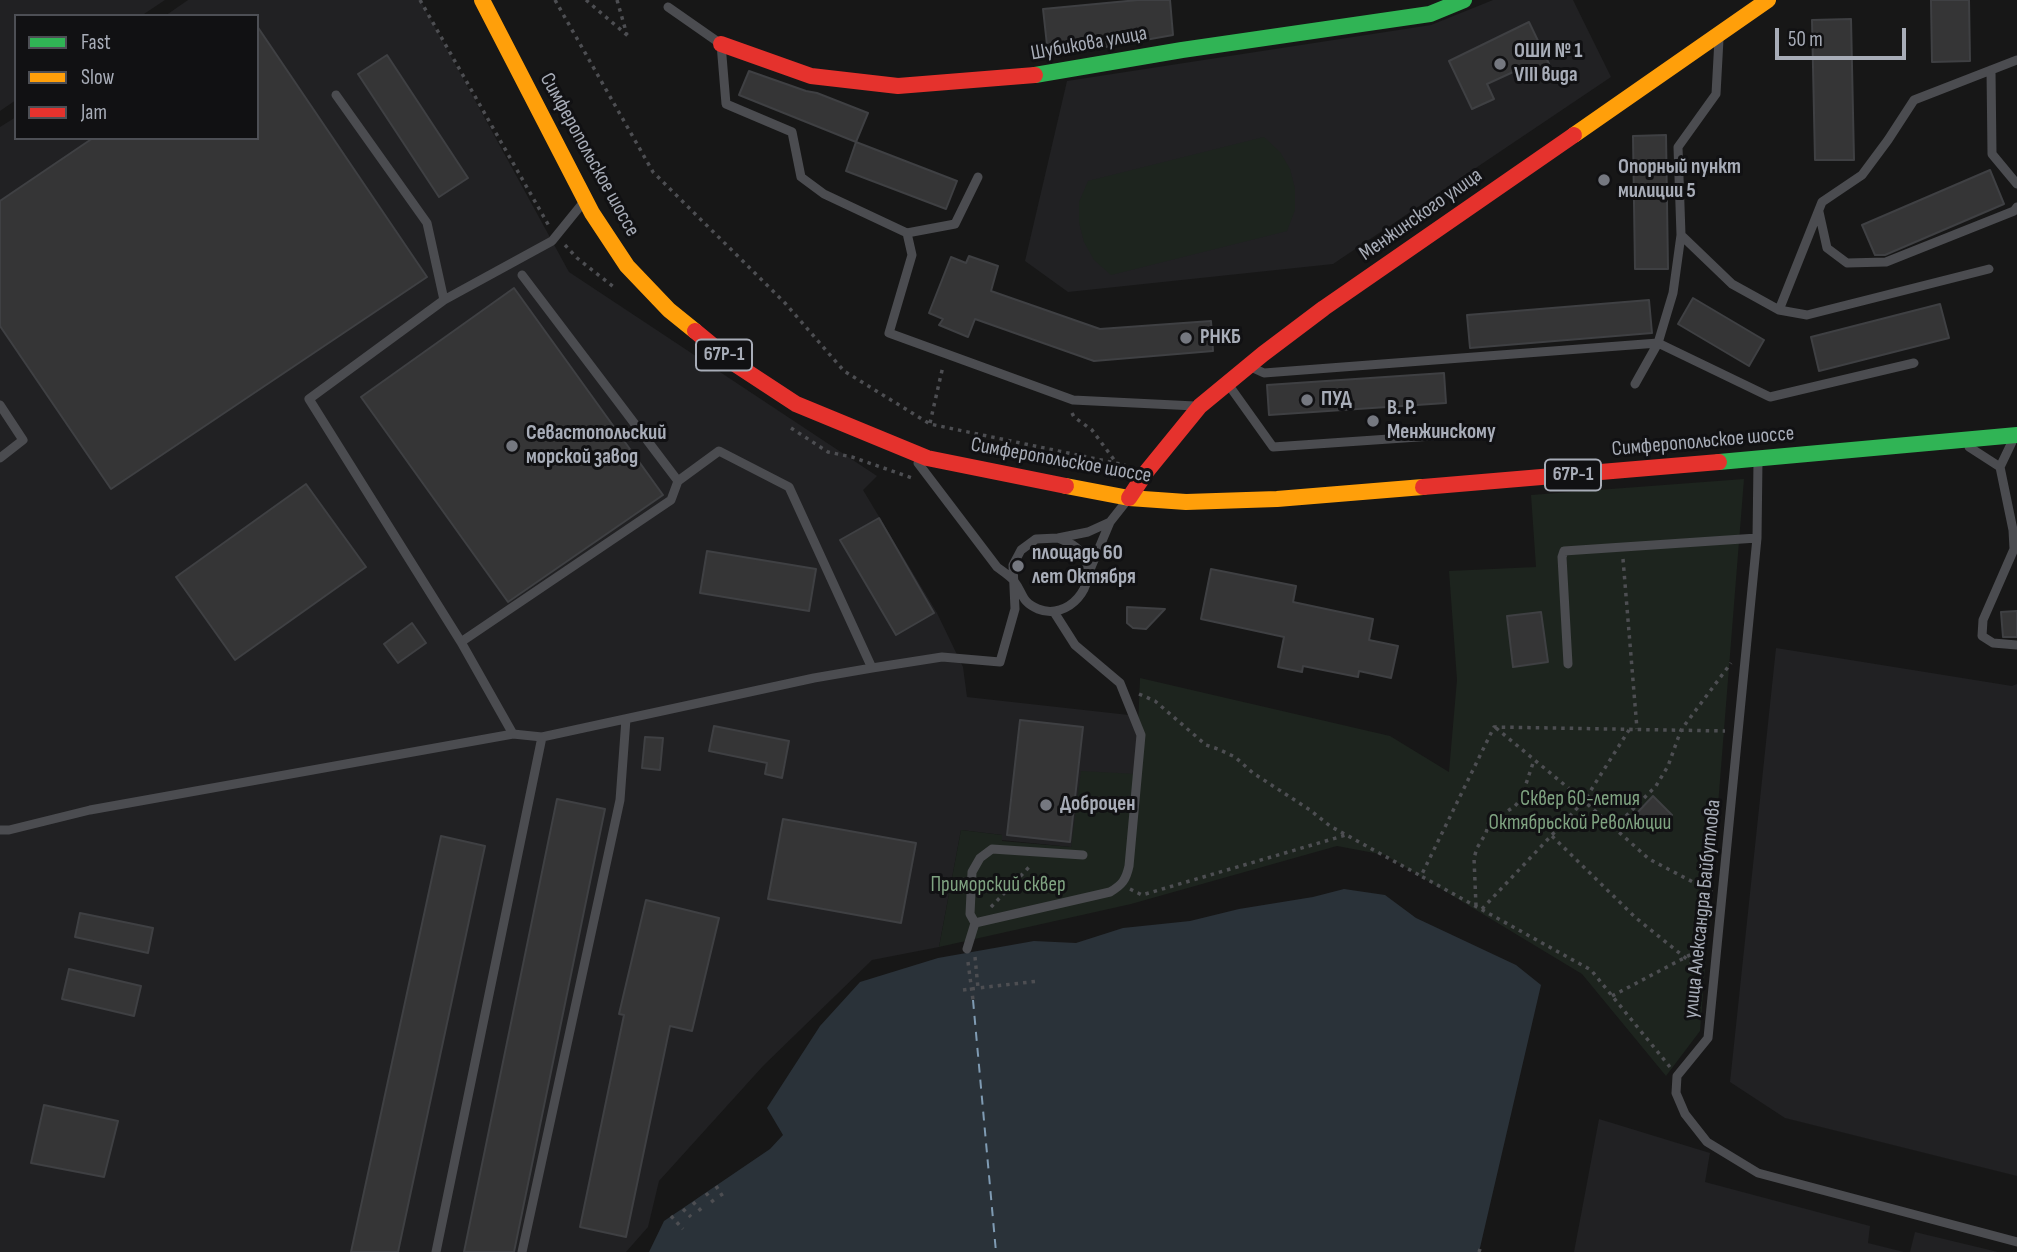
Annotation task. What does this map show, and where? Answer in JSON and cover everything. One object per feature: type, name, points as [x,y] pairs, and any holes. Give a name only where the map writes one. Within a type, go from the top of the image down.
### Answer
[{"type":"main road","name":"Симферопольское шоссе","points":[[482,0],[585,200],[627,266],[669,310],[734,363],[796,404],[928,458],[1129,498],[1186,502],[1277,499],[2017,435]]},
{"type":"main road","name":"Шубикова улица","points":[[721,44],[811,76],[898,86],[1031,76],[1182,50],[1430,14],[1464,0]]},
{"type":"main road","name":"Менжинского улица","points":[[1129,498],[1147,471],[1200,406],[1248,366],[1324,308],[1768,0]]},
{"type":"lane","points":[[668,7],[721,44],[726,104],[792,132],[801,177],[824,194],[907,233],[955,224],[978,177]]},
{"type":"lane","points":[[1635,384],[1658,342],[1673,293],[1681,235],[1678,147],[1716,94],[1719,34]]},
{"type":"lane","points":[[1779,310],[1822,202],[1863,175],[1914,100],[2017,60]]},
{"type":"lane","points":[[1991,70],[1992,154],[2017,184]]},
{"type":"lane","points":[[337,95],[427,223],[444,300]]},
{"type":"lane","points":[[513,734],[461,642],[309,399],[444,300],[552,241],[585,200]]},
{"type":"lane","points":[[1819,210],[1827,248],[1847,263],[1886,262],[2014,211],[2017,207]]},
{"type":"lane","points":[[907,233],[912,255],[889,333],[1073,400],[1200,406]]},
{"type":"lane","points":[[1681,235],[1732,284],[1779,310],[1807,315],[1989,269]]},
{"type":"lane","points":[[522,275],[678,481]]},
{"type":"lane","points":[[1248,366],[1264,373],[1658,342],[1770,397],[1914,363]]},
{"type":"lane","points":[[1227,383],[1273,447],[1447,435]]},
{"type":"lane","points":[[0,405],[23,440],[0,458]]},
{"type":"lane","points":[[2017,435],[2000,467],[2015,530],[2014,549],[1983,620],[1982,636],[1993,643],[2017,646]]},
{"type":"lane","points":[[1958,440],[2000,467]]},
{"type":"lane","points":[[905,449],[930,477],[996,567],[1013,580],[1024,601],[1040,610],[1054,612],[1071,606],[1083,592],[1088,572],[1110,522],[1129,498]]},
{"type":"lane","points":[[461,642],[671,500],[678,481],[719,451],[789,487],[872,668]]},
{"type":"lane","name":"улица Александра Байбутлова","points":[[1677,1076],[1708,1038],[1757,538],[1758,459]]},
{"type":"lane","points":[[0,830],[90,810],[513,734],[542,737],[872,668],[942,657],[1000,662],[1015,610],[1013,565],[1021,550],[1036,539],[1088,532],[1110,522]]},
{"type":"lane","points":[[1058,538],[1075,545],[1084,557],[1088,572]]},
{"type":"lane","points":[[1568,664],[1564,551],[1757,538]]},
{"type":"lane","points":[[975,923],[1110,892],[1122,885],[1129,866],[1141,735],[1120,683],[1075,645],[1054,612]]},
{"type":"lane","points":[[522,1252],[620,800],[626,719]]},
{"type":"lane","points":[[436,1252],[542,737]]},
{"type":"lane","points":[[971,950],[975,923],[970,914],[972,872],[980,858],[992,849],[1083,855]]},
{"type":"lane","points":[[1677,1076],[1676,1093],[1685,1114],[1707,1142],[1758,1172],[2017,1241]]},
{"type":"path","points":[[555,0],[653,172],[785,303],[844,372],[930,424],[1116,462],[1147,471]]},
{"type":"path","points":[[586,0],[628,36],[617,0]]},
{"type":"path","points":[[930,424],[945,353]]},
{"type":"path","points":[[1062,396],[1074,417],[1093,430],[1116,462]]},
{"type":"path","points":[[1622,546],[1637,729]]},
{"type":"path","points":[[1614,828],[1656,786],[1668,766],[1681,730],[1730,663]]},
{"type":"path","points":[[1120,683],[1155,701],[1206,745],[1235,757],[1253,773],[1346,835],[1591,970],[1677,1076]]},
{"type":"path","points":[[1494,727],[1738,731]]},
{"type":"path","points":[[1421,876],[1494,727]]},
{"type":"path","points":[[1494,727],[1649,859],[1722,897]]},
{"type":"path","points":[[1482,909],[1584,801],[1629,729]]},
{"type":"path","points":[[1475,906],[1474,858],[1477,848],[1486,834],[1489,821],[1515,806],[1521,799],[1534,760]]},
{"type":"path","points":[[1122,885],[1142,895],[1346,835]]},
{"type":"path","points":[[1552,835],[1636,918],[1714,980]]},
{"type":"path","points":[[975,923],[1043,852]]},
{"type":"path","points":[[1612,996],[1717,940]]},
{"type":"path","points":[[971,950],[978,988]]},
{"type":"path","points":[[971,950],[972,1000]]},
{"type":"path","points":[[962,990],[1039,981]]},
{"type":"path","points":[[716,1186],[723,1197]]},
{"type":"path","points":[[706,1193],[715,1203]]},
{"type":"path","points":[[693,1202],[703,1213]]},
{"type":"path","points":[[682,1209],[691,1217]]},
{"type":"path","points":[[671,1216],[683,1229]]},
{"type":"shaded area","points":[[0,0],[165,0],[144,14],[14,14],[14,101],[0,111]]},
{"type":"shaded area","points":[[188,0],[420,0],[569,272],[877,476],[863,490],[937,613],[963,667],[967,697],[1138,716],[1136,774],[1071,847],[1001,840],[1002,835],[961,830],[939,947],[872,960],[763,1066],[659,1181],[648,1227],[626,1252],[0,1252],[0,127],[14,118],[14,140],[259,140],[259,14],[168,14]]},
{"type":"shaded area","points":[[1493,0],[1573,0],[1611,77],[1333,264],[1068,292],[1025,261],[1067,81],[1431,25]]},
{"type":"shaded area","points":[[1776,648],[2012,686],[2017,684],[2017,1176],[1785,1118],[1730,1082]]},
{"type":"shaded area","points":[[1344,889],[1385,895],[1416,918],[1516,965],[1541,985],[1479,1252],[649,1252],[664,1221],[770,1149],[783,1135],[767,1108],[820,1026],[860,982],[938,958],[1034,941],[1076,943],[1123,928],[1190,921]]},
{"type":"shaded area","points":[[1599,1119],[1710,1153],[1705,1182],[1870,1226],[1868,1243],[1904,1252],[1574,1252]]},
{"type":"shaded area","points":[[1915,1232],[1998,1252],[1910,1252]]},
{"type":"green space","points":[[1264,137],[1280,152],[1290,169],[1295,189],[1295,210],[1287,231],[1111,275],[1094,260],[1084,242],[1079,222],[1079,202],[1088,181]]},
{"type":"green space","name":"Сквер 60-летия Октябрьской Революции","points":[[1744,479],[1700,1031],[1666,1076],[1582,974],[1385,855],[1337,846],[1131,904],[939,947],[961,830],[1002,835],[1002,841],[1071,847],[1081,771],[1136,774],[1140,678],[1390,736],[1449,772],[1457,680],[1449,571],[1536,567],[1531,495]]},
{"type":"building","points":[[1138,0],[1170,0],[1173,35],[1089,50],[1048,54],[1043,9]]},
{"type":"building","points":[[1931,0],[1969,0],[1970,61],[1932,62]]},
{"type":"building","points":[[1851,19],[1854,160],[1815,160],[1812,20]]},
{"type":"building","name":"ОШИ № 1 VIII вида","points":[[1529,22],[1552,70],[1531,80],[1524,67],[1487,84],[1494,99],[1472,109],[1449,61]]},
{"type":"building","points":[[259,29],[427,277],[111,489],[0,326],[0,201],[90,140],[259,140]]},
{"type":"building","points":[[387,55],[468,178],[439,197],[358,74]]},
{"type":"building","points":[[749,71],[868,113],[856,142],[739,95]]},
{"type":"building","points":[[1666,135],[1668,269],[1635,269],[1633,136]]},
{"type":"building","points":[[856,142],[957,181],[946,209],[846,171]]},
{"type":"building","points":[[1990,170],[2004,204],[1885,255],[1875,255],[1862,225]]},
{"type":"building","points":[[969,256],[998,266],[991,291],[1100,329],[1211,321],[1213,351],[1094,361],[975,319],[968,337],[939,325],[943,319],[929,313],[951,257],[966,263]]},
{"type":"building","name":"Севастопольский морской завод","points":[[514,288],[663,495],[508,602],[361,397]]},
{"type":"building","points":[[1693,298],[1764,340],[1749,366],[1678,324]]},
{"type":"building","points":[[1649,300],[1652,333],[1470,348],[1467,315]]},
{"type":"building","points":[[1940,304],[1949,338],[1819,371],[1811,337]]},
{"type":"building","points":[[1444,373],[1446,403],[1269,415],[1267,385]]},
{"type":"building","points":[[306,484],[366,567],[235,660],[176,577]]},
{"type":"building","points":[[879,518],[934,613],[896,635],[840,540]]},
{"type":"building","points":[[707,551],[816,569],[809,611],[700,593]]},
{"type":"building","points":[[1211,569],[1296,586],[1293,602],[1373,619],[1369,640],[1398,646],[1391,678],[1359,671],[1358,677],[1303,666],[1302,672],[1278,667],[1284,637],[1201,619]]},
{"type":"building","points":[[1127,607],[1165,609],[1146,629],[1133,628],[1127,623]]},
{"type":"building","points":[[2017,611],[2017,637],[2003,637],[2001,612]]},
{"type":"building","points":[[1541,612],[1548,662],[1513,667],[1507,616]]},
{"type":"building","points":[[412,623],[426,643],[398,663],[384,644]]},
{"type":"building","points":[[1020,720],[1083,727],[1070,842],[1007,835]]},
{"type":"building","points":[[714,726],[789,741],[782,778],[765,774],[767,763],[709,751]]},
{"type":"building","points":[[645,737],[663,738],[660,770],[642,768]]},
{"type":"building","points":[[1653,796],[1672,815],[1654,832],[1636,814]]},
{"type":"building","points":[[557,799],[605,809],[514,1252],[464,1252]]},
{"type":"building","points":[[783,819],[916,843],[901,923],[768,899]]},
{"type":"building","points":[[441,836],[485,846],[398,1252],[351,1252]]},
{"type":"building","points":[[646,900],[719,918],[692,1031],[670,1026],[626,1237],[580,1227],[624,1015],[619,1014]]},
{"type":"building","points":[[80,913],[153,928],[148,953],[75,937]]},
{"type":"building","points":[[69,969],[141,986],[134,1016],[62,999]]},
{"type":"building","points":[[44,1105],[118,1121],[104,1177],[31,1163]]},
{"type":"ferry route","points":[[973,1000],[996,1252]]},
{"type":"traffic: fast","points":[[1035,75],[1182,50],[1430,14],[1464,0]]},
{"type":"traffic: fast","points":[[1719,462],[2017,435]]},
{"type":"traffic: slow","points":[[482,0],[592,213],[627,266],[669,310],[695,331]]},
{"type":"traffic: slow","points":[[1574,135],[1768,0]]},
{"type":"traffic: slow","points":[[1066,486],[1129,498],[1186,502],[1277,499],[1423,487]]},
{"type":"traffic: jam","points":[[721,44],[811,76],[898,86],[1035,75]]},
{"type":"traffic: jam","points":[[1129,498],[1147,471],[1200,406],[1263,354],[1324,308],[1574,135]]},
{"type":"traffic: jam","points":[[695,331],[735,364],[796,404],[927,458],[1066,486]]},
{"type":"traffic: jam","points":[[1423,487],[1719,462]]},
{"type":"place","name":"ОШИ № 1 VIII вида","points":[[1500,64]]},
{"type":"place","name":"Опорный пункт милиции 5","points":[[1604,180]]},
{"type":"place","name":"РНКБ","points":[[1186,338]]},
{"type":"place","name":"ПУД","points":[[1307,400]]},
{"type":"place","name":"В. Р. Менжинскому","points":[[1373,421]]},
{"type":"place","name":"Севастопольский морской завод","points":[[512,446]]},
{"type":"place","name":"площадь 60 лет Октября","points":[[1018,566]]},
{"type":"place","name":"Доброцен","points":[[1046,805]]},
{"type":"park label","name":"Приморский сквер","points":[[998,886]]}]
